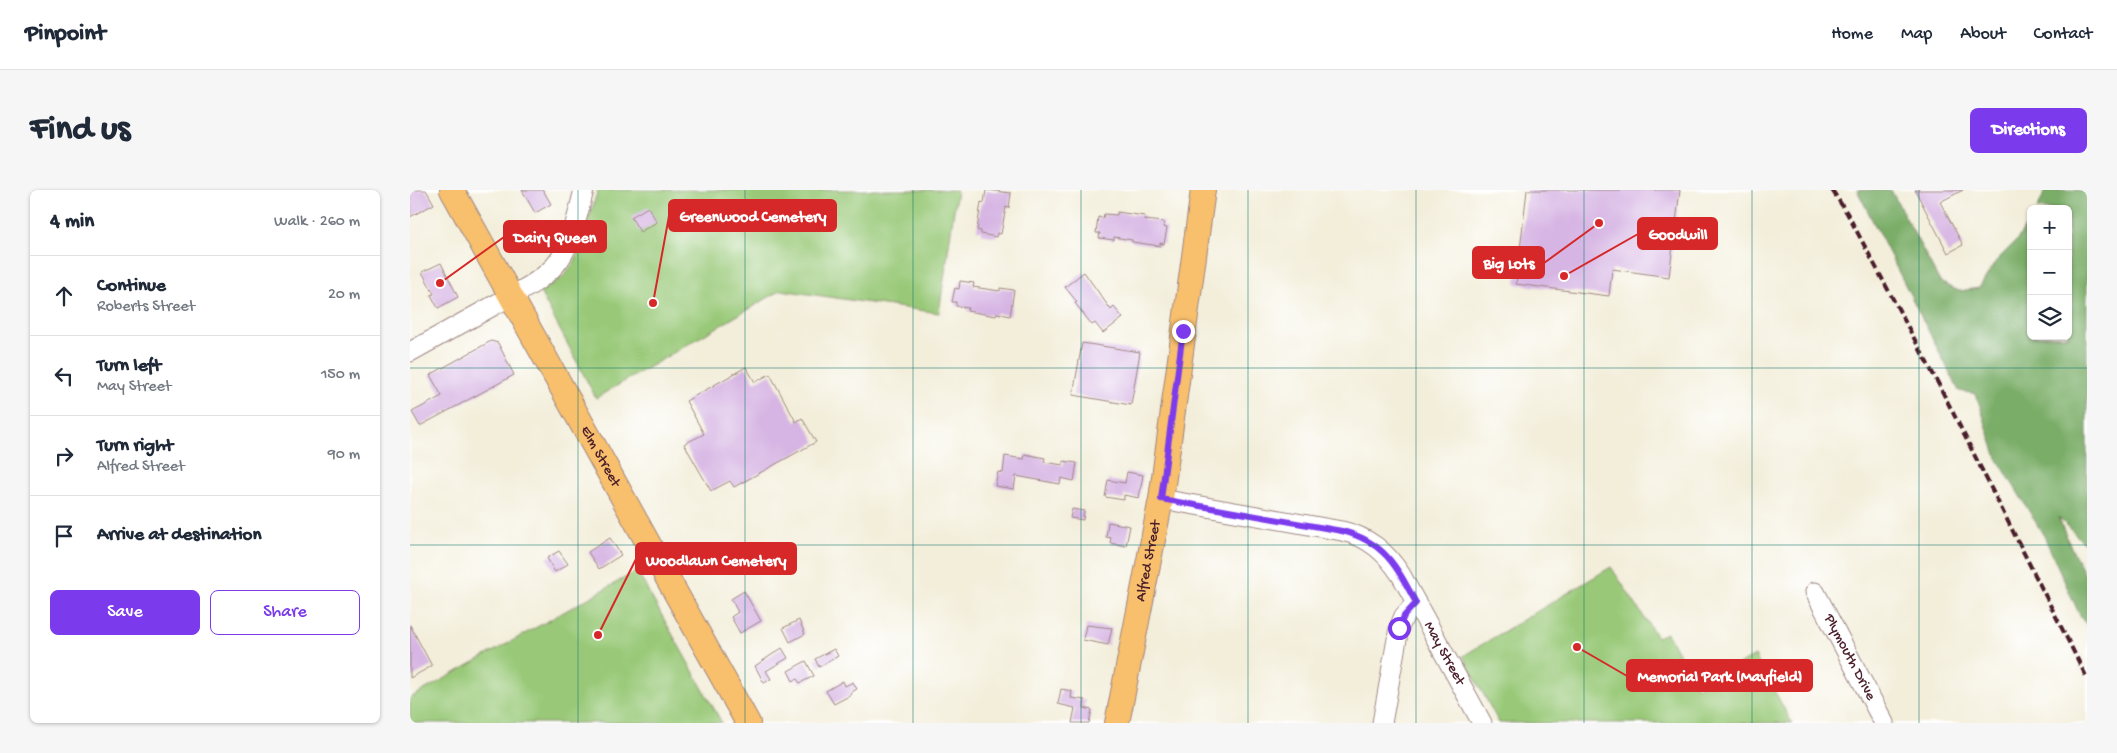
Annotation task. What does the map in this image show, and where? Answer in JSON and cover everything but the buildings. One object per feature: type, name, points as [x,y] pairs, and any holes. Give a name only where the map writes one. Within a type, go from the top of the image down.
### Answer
[{"type":"main road","name":"Elm Street","points":[[452,190],[748,723]]},
{"type":"main road","name":"Alfred Street","points":[[1117,723],[1161,499],[1203,190]]},
{"type":"street","points":[[410,352],[538,279],[558,261],[573,231],[584,190]]},
{"type":"street","name":"May Street","points":[[1161,499],[1356,535],[1375,544],[1390,558],[1401,575],[1482,723]]},
{"type":"street","name":"Plymouth Drive","points":[[1815,592],[1884,723]]},
{"type":"street","points":[[1382,723],[1399,628],[1404,616],[1416,603]]},
{"type":"green space","points":[[598,190],[957,190],[939,313],[781,290],[596,398],[540,292],[564,276],[575,261]]},
{"type":"green space","points":[[1857,190],[1891,190],[1940,282],[1959,291],[1979,288],[1996,261],[2017,240],[2027,224],[2027,340],[2072,340],[2072,205],[2039,205],[2046,190],[2087,190],[2087,546],[2058,517],[2087,579],[2087,625],[2081,618],[2044,536],[1997,458],[1976,394],[1959,391]]},
{"type":"green space","points":[[1611,567],[1657,637],[1667,633],[1697,687],[1755,656],[1792,723],[1499,723],[1463,656]]},
{"type":"green space","points":[[637,571],[722,723],[410,723],[410,698]]},
{"type":"railway","points":[[1832,190],[1847,213],[1939,385],[2087,678]]},
{"type":"place","name":"Big Lots","points":[[1599,223]]},
{"type":"place","name":"Goodwill","points":[[1564,276]]},
{"type":"place","name":"Dairy Queen","points":[[440,283]]},
{"type":"place","name":"Greenwood Cemetery","points":[[653,303]]},
{"type":"place","name":"Woodlawn Cemetery","points":[[598,635]]},
{"type":"place","name":"Memorial Park (Mayfield)","points":[[1577,647]]},
{"type":"route","points":[[1183,331],[1161,499],[1342,531],[1369,540],[1390,558],[1416,603],[1404,616],[1399,628]]}]
